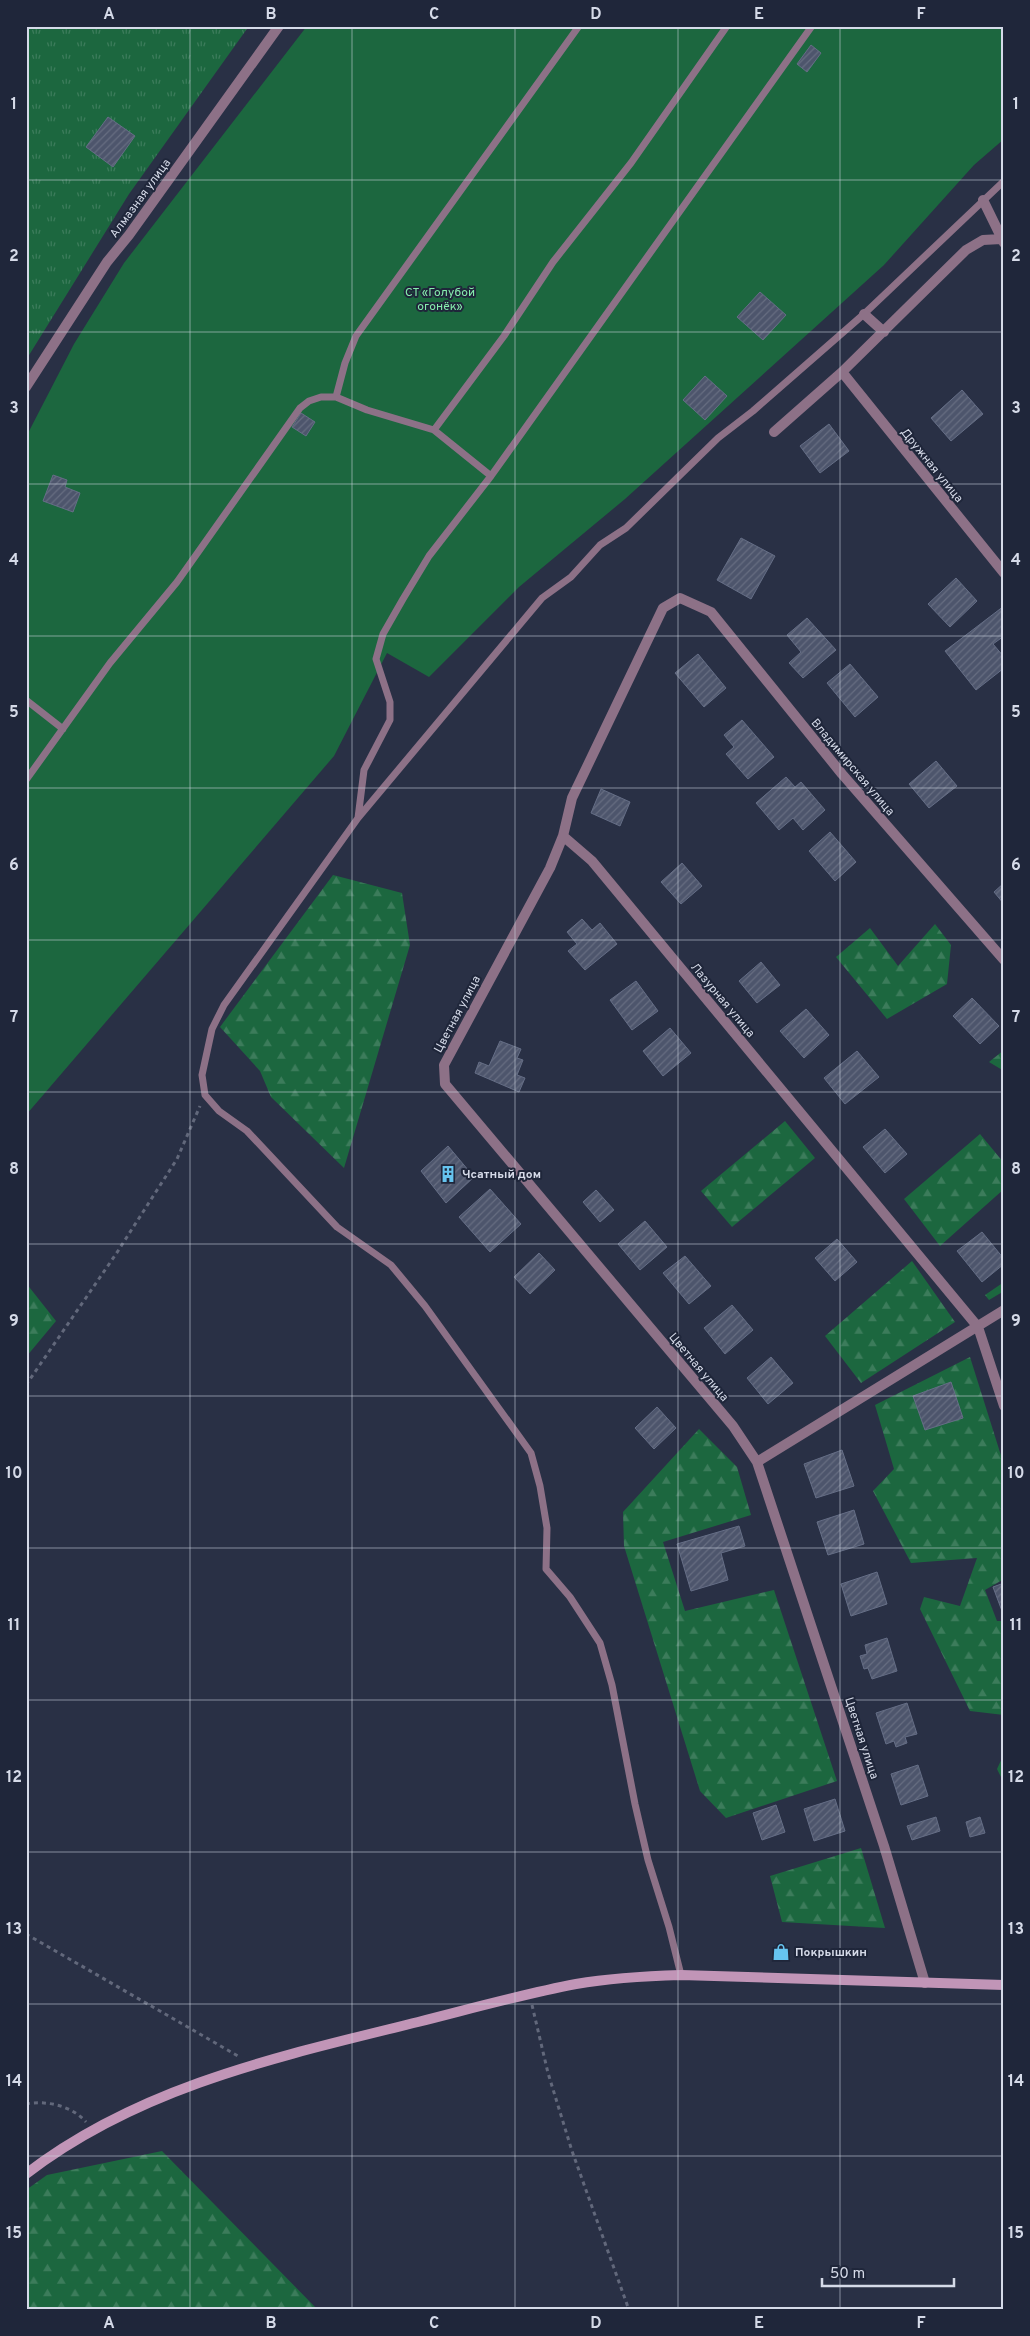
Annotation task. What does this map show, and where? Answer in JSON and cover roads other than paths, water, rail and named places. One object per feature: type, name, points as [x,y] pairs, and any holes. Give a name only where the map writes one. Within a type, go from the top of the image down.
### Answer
[{"type":"street","name":"Алмазная улица","points":[[26,387],[107,262],[129,235],[279,26]]},
{"type":"street","points":[[774,432],[842,372],[966,250],[983,240],[1002,241],[983,200]]},
{"type":"street","points":[[864,314],[884,332]]},
{"type":"street","name":"Дружная улица","points":[[842,372],[1004,573]]},
{"type":"street","name":"Владимирская улица","points":[[564,836],[572,798],[663,608],[680,598],[711,612],[842,774],[1004,960]]},
{"type":"street","name":"Лазурная улица","points":[[564,836],[592,861],[978,1327],[1004,1406]]},
{"type":"street","name":"Цветная улица","points":[[564,836],[550,868],[444,1064],[445,1084],[733,1426],[757,1462],[884,1846],[925,1983]]},
{"type":"street","points":[[757,1462],[1004,1310]]},
{"type":"street","points":[[26,2174],[93,2130],[154,2098],[197,2082],[301,2050],[577,1984],[637,1976],[681,1975],[1004,1985]]},
{"type":"lane","points":[[336,397],[344,363],[356,336],[579,26]]},
{"type":"lane","points":[[434,430],[504,336],[553,262],[631,163],[727,26]]},
{"type":"lane","points":[[358,818],[364,770],[390,720],[390,702],[376,659],[383,634],[430,556],[491,476],[812,26]]},
{"type":"lane","points":[[681,1975],[634,1804],[612,1685],[600,1643],[570,1597],[546,1569],[547,1528],[540,1486],[531,1453],[425,1306],[391,1265],[337,1227],[246,1132],[219,1111],[205,1095],[202,1075],[212,1029],[224,1005],[358,818],[542,598],[571,578],[600,545],[626,528],[718,438],[753,411],[864,314],[1004,181]]},
{"type":"lane","points":[[26,780],[110,663],[177,582],[300,408],[309,401],[321,397],[336,397],[366,410],[434,430],[491,476]]},
{"type":"lane","points":[[26,700],[63,729]]},
{"type":"place","name":"Чсатный дом","points":[[448,1174]]},
{"type":"place","name":"Покрышкин","points":[[781,1952]]},
{"type":"park label","name":"СТ «Голубой огонёк»","points":[[440,299]]}]
